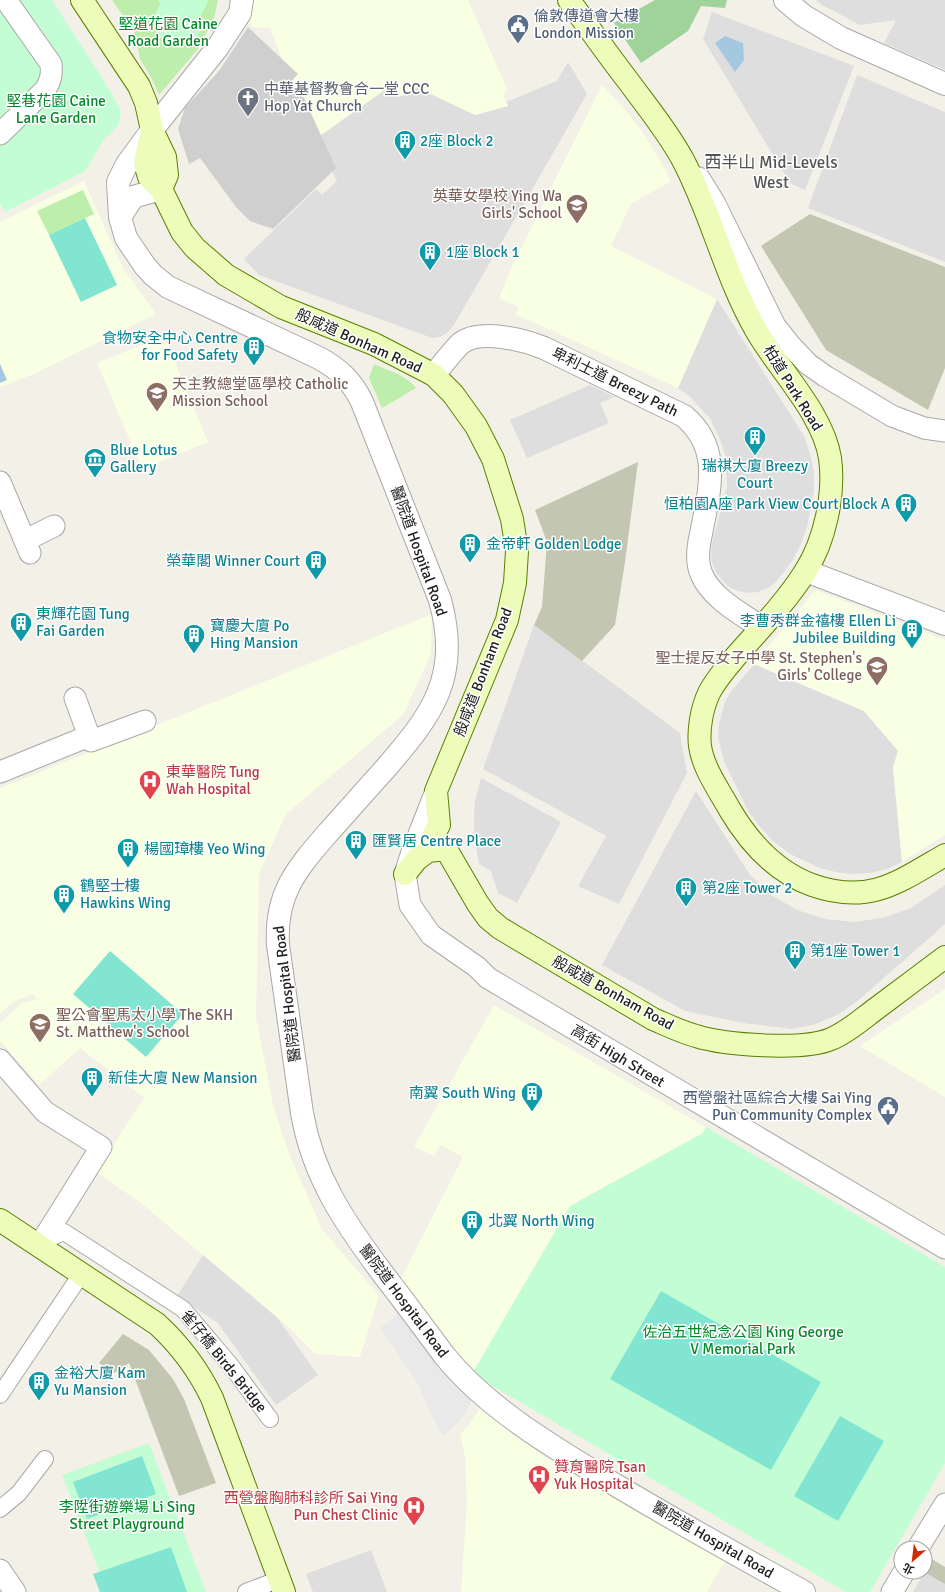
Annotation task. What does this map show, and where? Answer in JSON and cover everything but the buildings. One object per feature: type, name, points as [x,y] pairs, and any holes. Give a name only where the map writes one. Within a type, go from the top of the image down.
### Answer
[{"type":"main road","points":[[82,0],[138,86],[146,103],[152,130],[165,157],[167,175],[161,189]]},
{"type":"main road","name":"柏道 Park Road","points":[[569,0],[671,139],[696,187],[743,307],[757,332],[804,401],[824,438],[830,457],[831,483],[828,506],[821,539],[806,571],[788,595],[718,678],[708,694],[700,727],[700,742],[702,754],[709,773],[733,815],[749,838],[770,859],[794,876],[819,887],[847,893],[876,891],[891,885],[945,855]]},
{"type":"main road","name":"般咸道 Bonham Road","points":[[161,189],[182,232],[195,248],[226,275],[281,307],[374,344],[434,375],[453,394],[476,426],[493,459],[512,519],[517,551],[515,583],[507,620],[436,791],[439,825],[434,834],[436,843],[446,850],[488,918],[500,928],[653,1019],[697,1037],[752,1044],[791,1046],[819,1043],[832,1039],[844,1032],[945,957]]},
{"type":"main road","points":[[405,874],[418,859],[428,851],[446,850]]},
{"type":"main road","points":[[0,1220],[157,1324],[174,1340],[189,1358],[202,1378],[212,1398],[282,1586]]},
{"type":"street","points":[[0,134],[45,90],[50,82],[52,73],[51,64],[6,0]]},
{"type":"street","name":"醫院道 Hospital Road","points":[[242,0],[240,13],[218,46],[152,130],[127,164],[118,182],[120,217],[126,238],[145,266],[160,281],[182,294],[319,358],[336,368],[350,381],[362,402],[440,600],[447,636],[445,671],[439,691],[427,716],[409,741],[302,864],[285,892],[279,912],[277,932],[278,945],[302,1113],[313,1158],[325,1186],[347,1225],[454,1367],[478,1390],[541,1440],[633,1495],[804,1592]]},
{"type":"street","points":[[785,0],[804,16],[841,38],[945,84]]},
{"type":"street","points":[[671,139],[693,168],[714,202],[775,326],[791,346],[808,364],[825,376],[892,416],[924,428],[945,430]]},
{"type":"street","points":[[120,217],[133,197],[161,189]]},
{"type":"street","name":"卑利士道 Breezy Path","points":[[434,375],[461,343],[471,339],[494,336],[523,340],[544,348],[684,416],[696,429],[704,441],[710,462],[711,474],[709,491],[698,548],[698,562],[701,574],[707,584],[719,597],[761,627]]},
{"type":"street","points":[[0,482],[28,547],[54,526]]},
{"type":"street","points":[[806,571],[945,624]]},
{"type":"street","points":[[75,698],[92,741],[145,721]]},
{"type":"street","points":[[0,772],[89,736]]},
{"type":"street","name":"高街 High Street","points":[[436,791],[405,874],[410,905],[431,935],[477,967],[488,978],[945,1248]]},
{"type":"street","points":[[0,1060],[45,1112],[101,1147],[39,1246]]},
{"type":"street","name":"雀仔橋 Birds Bridge","points":[[39,1246],[54,1236],[64,1232],[96,1251],[183,1309],[232,1367],[270,1419]]},
{"type":"street","points":[[0,1395],[82,1274]]},
{"type":"street","points":[[0,1509],[19,1492],[45,1459]]},
{"type":"street","points":[[923,1540],[945,1504]]},
{"type":"street","points":[[0,1570],[15,1592]]},
{"type":"street","points":[[892,1592],[899,1580]]},
{"type":"street","points":[[246,1592],[282,1586]]},
{"type":"shaded area","points":[[249,0],[468,0],[508,91],[503,94],[508,106],[475,115],[416,87],[402,96],[386,89],[314,140],[270,28],[251,27]]},
{"type":"shaded area","points":[[816,0],[945,0],[945,70],[884,43],[896,20],[860,25],[822,5]]},
{"type":"shaded area","points":[[712,12],[854,66],[805,190],[790,183],[703,39]]},
{"type":"shaded area","name":"中華基督教會合一堂 CCC Hop Yat Church","points":[[248,27],[298,74],[290,83],[304,98],[336,168],[273,229],[250,221],[236,207],[200,158],[189,164],[178,129],[185,108],[219,71]]},
{"type":"shaded area","points":[[725,36],[743,43],[744,60],[735,72],[715,43]]},
{"type":"shaded area","points":[[568,62],[587,94],[454,325],[447,333],[440,337],[432,338],[259,275],[244,259],[316,189],[322,195],[337,181],[314,140],[386,89],[402,96],[416,87],[475,115],[508,106],[506,102],[557,81]]},
{"type":"shaded area","points":[[857,75],[945,112],[945,262],[808,208]]},
{"type":"shaded area","name":"英華女學校 Ying Wa Girls' School","points":[[602,85],[623,107],[641,130],[671,181],[631,204],[611,246],[717,299],[678,388],[515,314],[519,307],[499,298],[506,282],[505,281]]},
{"type":"shaded area","points":[[84,181],[123,268],[156,314],[34,374],[0,387],[0,222]]},
{"type":"shaded area","points":[[810,214],[945,267],[945,368],[928,410],[826,350],[761,246]]},
{"type":"shaded area","name":"瑞祺大廈 Breezy Court","points":[[717,299],[804,436],[814,472],[814,491],[807,527],[801,544],[793,560],[776,582],[768,588],[758,592],[748,593],[729,587],[716,572],[712,563],[712,543],[727,487],[726,458],[722,444],[710,418],[690,397],[678,388]]},
{"type":"shaded area","name":"天主教總堂區學校 Catholic Mission School","points":[[164,336],[208,442],[142,469],[97,363]]},
{"type":"shaded area","points":[[0,364],[7,380],[0,383]]},
{"type":"shaded area","points":[[590,385],[615,397],[600,403],[609,423],[527,458],[510,420]]},
{"type":"shaded area","points":[[638,462],[615,625],[582,661],[534,625],[542,607],[547,542],[535,510]]},
{"type":"shaded area","name":"聖士提反女子中學 St. Stephen's Girls' College","points":[[815,590],[945,640],[945,835],[902,862],[893,767],[898,751],[864,711],[754,664]]},
{"type":"shaded area","points":[[432,614],[431,654],[403,715],[286,814],[259,874],[256,1017],[273,1105],[289,1154],[322,1229],[379,1296],[360,1357],[315,1354],[291,1329],[141,1203],[96,1172],[144,1098],[80,1048],[39,1085],[0,1041],[0,1023],[22,1003],[37,999],[33,994],[13,1002],[0,1014],[0,788]]},
{"type":"shaded area","points":[[534,625],[680,733],[687,773],[619,904],[578,886],[606,836],[483,769]]},
{"type":"shaded area","points":[[754,664],[864,711],[899,751],[893,767],[902,862],[887,869],[870,873],[853,874],[820,868],[790,854],[774,842],[748,811],[724,761],[718,737],[719,724],[725,702],[730,693]]},
{"type":"shaded area","points":[[481,778],[561,822],[517,903],[498,893],[491,871],[479,864],[474,835],[474,817],[475,802]]},
{"type":"shaded area","points":[[696,791],[750,875],[771,895],[797,910],[825,919],[854,922],[883,918],[911,908],[945,885],[945,924],[860,999],[839,1014],[816,1024],[792,1029],[743,1023],[685,1011],[602,965]]},
{"type":"shaded area","points":[[945,989],[945,1097],[860,1046]]},
{"type":"shaded area","points":[[494,1005],[706,1127],[703,1133],[570,1206],[472,1374],[398,1284],[463,1157],[440,1145],[434,1156],[414,1147]]},
{"type":"shaded area","points":[[205,1252],[251,1281],[318,1375],[276,1405],[218,1323],[177,1296]]},
{"type":"shaded area","points":[[400,1314],[473,1399],[464,1415],[443,1435],[438,1429],[416,1380],[380,1328]]},
{"type":"shaded area","points":[[123,1334],[149,1350],[173,1379],[184,1399],[216,1483],[179,1496],[129,1363],[114,1373],[99,1363]]},
{"type":"shaded area","name":"贊育醫院 Tsan Yuk Hospital","points":[[480,1408],[539,1453],[725,1561],[707,1592],[461,1592],[467,1502],[465,1457],[460,1435],[469,1425]]},
{"type":"shaded area","points":[[371,1550],[387,1592],[313,1592],[306,1574]]},
{"type":"shaded area","points":[[933,1560],[945,1567],[945,1584],[933,1577]]},
{"type":"shaded area","points":[[933,1577],[945,1584],[945,1592],[913,1592],[920,1580],[933,1580]]},
{"type":"green space","name":"堅巷花園 Caine Lane Garden","points":[[0,0],[52,0],[111,92],[121,112],[118,126],[105,138],[85,171],[5,212],[0,203]]},
{"type":"green space","name":"堅道花園 Caine Road Garden","points":[[112,0],[218,0],[214,18],[198,49],[159,95],[151,77],[140,59],[134,31]]},
{"type":"green space","points":[[158,0],[208,0],[201,17],[202,25],[197,36],[189,42],[179,44],[169,42],[160,37],[155,29],[154,18],[160,5]]},
{"type":"green space","points":[[655,0],[727,0],[725,8],[701,6],[688,31],[641,63],[614,23]]},
{"type":"green space","points":[[83,190],[94,214],[49,235],[37,211]]},
{"type":"green space","points":[[85,218],[117,285],[81,302],[49,235]]},
{"type":"green space","points":[[374,364],[402,377],[416,388],[382,408],[369,378]]},
{"type":"green space","points":[[110,951],[183,1014],[146,1057],[73,994]]},
{"type":"green space","name":"佐治五世紀念公園 King George V Memorial Park","points":[[706,1127],[945,1267],[945,1463],[900,1540],[893,1540],[893,1552],[870,1592],[846,1592],[472,1374],[570,1206],[703,1133]]},
{"type":"green space","points":[[661,1291],[821,1382],[771,1470],[610,1379]]},
{"type":"green space","points":[[840,1416],[884,1441],[838,1521],[794,1496]]},
{"type":"green space","name":"李陞街遊樂場 Li Sing Street Playground","points":[[149,1443],[206,1592],[107,1592],[62,1475]]},
{"type":"green space","points":[[142,1456],[156,1494],[87,1519],[73,1482]]},
{"type":"green space","points":[[171,1547],[187,1592],[100,1592],[93,1574]]},
{"type":"place","name":"倫敦傳道會大樓 London Mission","points":[[518,44]]},
{"type":"place","name":"中華基督教會合一堂 CCC Hop Yat Church","points":[[248,118]]},
{"type":"place","name":"2座 Block 2","points":[[405,160]]},
{"type":"place","name":"英華女學校 Ying Wa Girls' School","points":[[577,224]]},
{"type":"place","name":"1座 Block 1","points":[[430,272]]},
{"type":"place","name":"食物安全中心 Centre for Food Safety","points":[[254,366]]},
{"type":"place","name":"天主教總堂區學校 Catholic Mission School","points":[[157,412]]},
{"type":"place","name":"瑞祺大廈 Breezy Court","points":[[755,456]]},
{"type":"place","name":"Blue Lotus Gallery","points":[[95,478]]},
{"type":"place","name":"恒柏園A座 Park View Court Block A","points":[[906,524]]},
{"type":"place","name":"金帝軒 Golden Lodge","points":[[470,564]]},
{"type":"place","name":"榮華閣 Winner Court","points":[[316,580]]},
{"type":"place","name":"東輝花園 Tung Fai Garden","points":[[21,642]]},
{"type":"place","name":"李曹秀群金禧樓 Ellen Li Jubilee Building","points":[[912,650]]},
{"type":"place","name":"寶慶大廈 Po Hing Mansion","points":[[194,654]]},
{"type":"place","name":"聖士提反女子中學 St. Stephen's Girls' College","points":[[877,686]]},
{"type":"place","name":"東華醫院 Tung Wah Hospital","points":[[150,800]]},
{"type":"place","name":"匯賢居 Centre Place","points":[[356,860]]},
{"type":"place","name":"楊國璋樓 Yeo Wing","points":[[128,868]]},
{"type":"place","name":"第2座 Tower 2","points":[[686,908]]},
{"type":"place","name":"鶴堅士樓 Hawkins Wing","points":[[64,914]]},
{"type":"place","name":"第1座 Tower 1","points":[[795,970]]},
{"type":"place","name":"聖公會聖馬太小學 The SKH St. Matthew's School","points":[[40,1044]]},
{"type":"place","name":"新佳大廈 New Mansion","points":[[92,1098]]},
{"type":"place","name":"南翼 South Wing","points":[[532,1112]]},
{"type":"place","name":"西營盤社區綜合大樓 Sai Ying Pun Community Complex","points":[[888,1126]]},
{"type":"place","name":"北翼 North Wing","points":[[472,1240]]},
{"type":"place","name":"金裕大廈 Kam Yu Mansion","points":[[39,1402]]},
{"type":"place","name":"贊育醫院 Tsan Yuk Hospital","points":[[539,1496]]},
{"type":"place","name":"西營盤胸肺科診所 Sai Ying Pun Chest Clinic","points":[[414,1526]]},
{"type":"district","name":"西半山 Mid-Levels West","points":[[771,172]]}]
